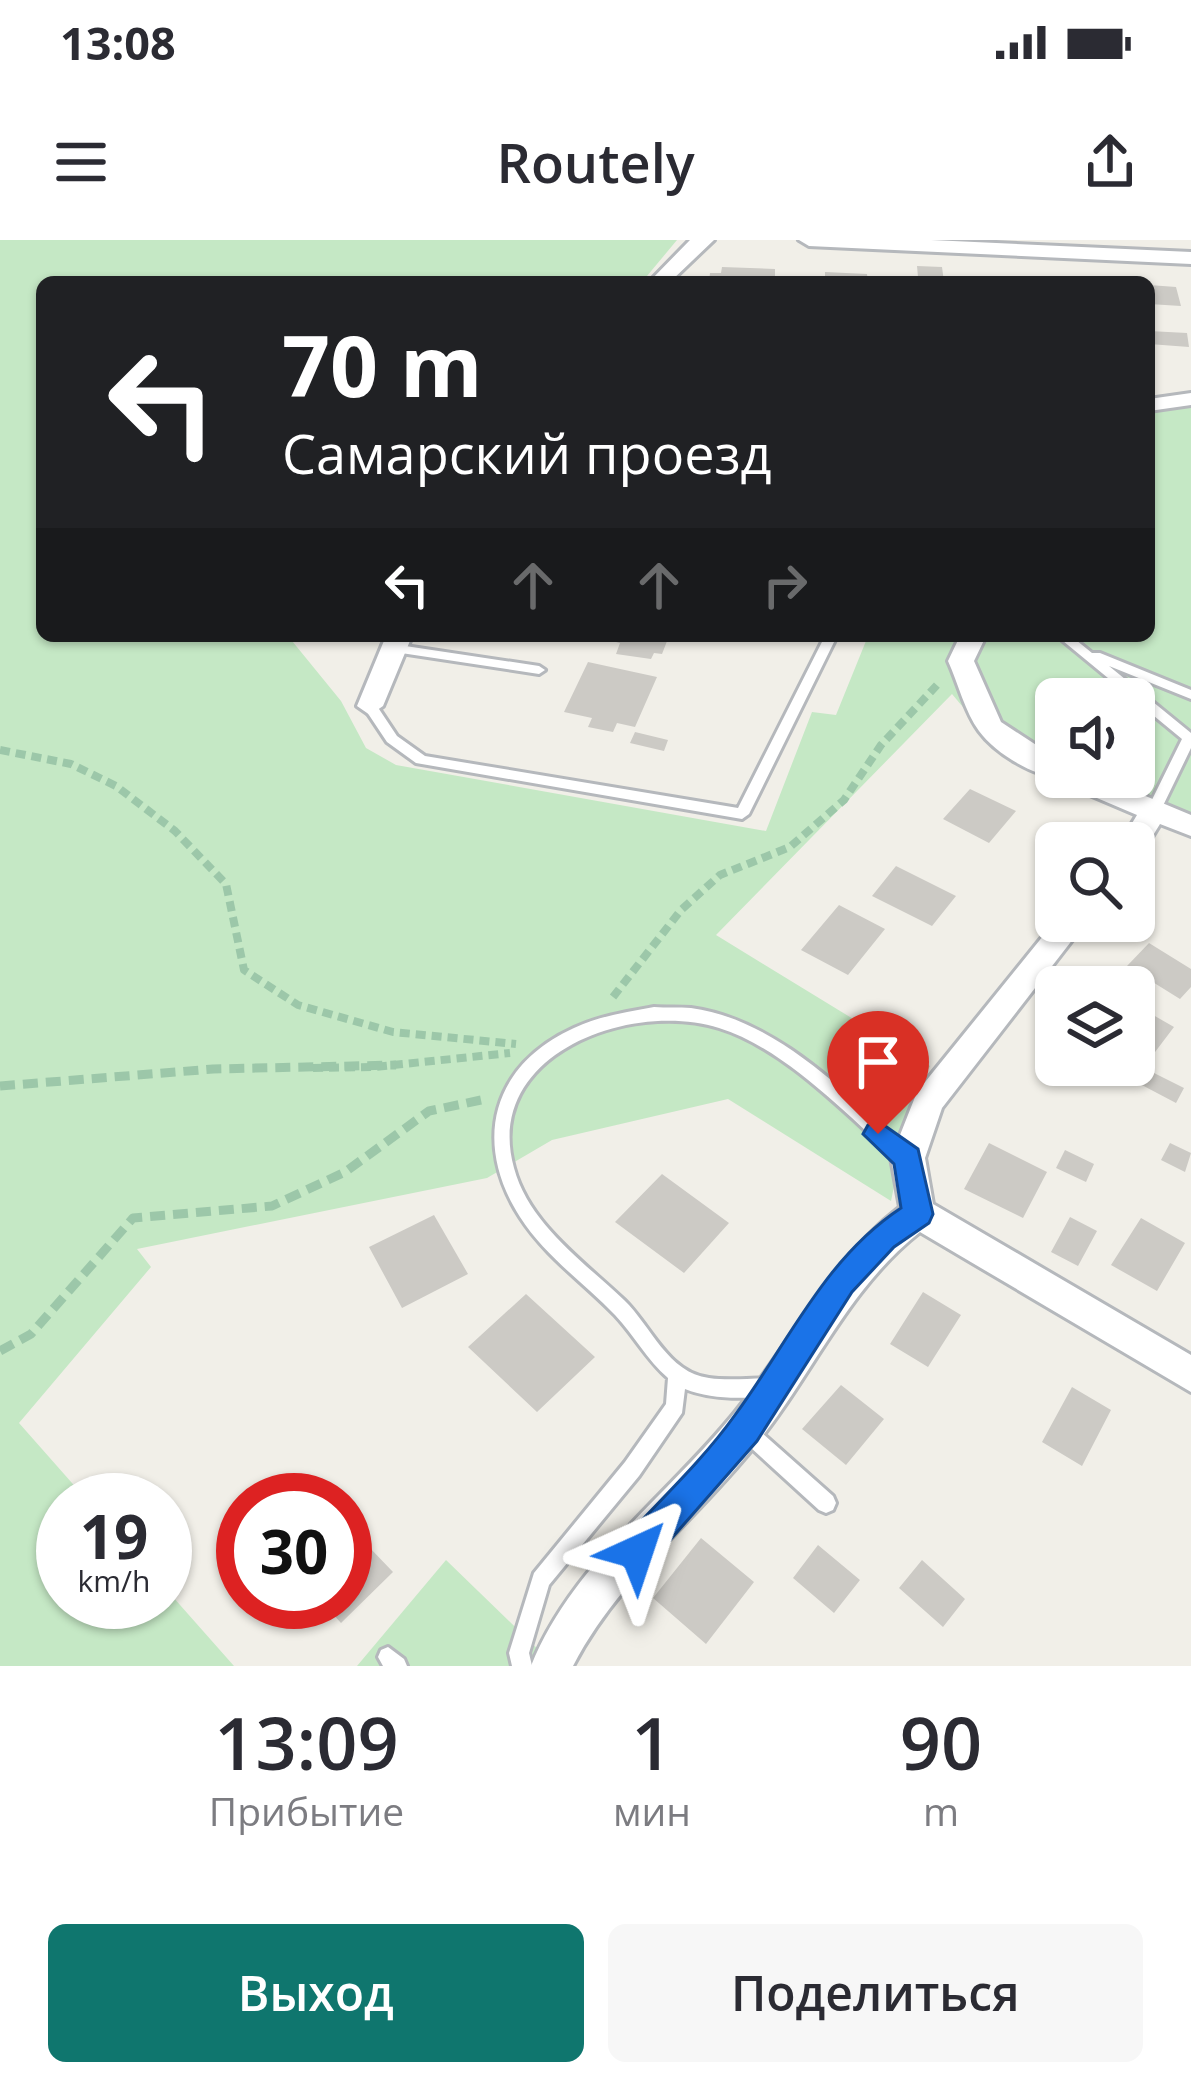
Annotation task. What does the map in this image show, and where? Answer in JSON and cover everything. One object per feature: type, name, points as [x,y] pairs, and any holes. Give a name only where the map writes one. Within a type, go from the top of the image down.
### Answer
[{"type":"street","points":[[664,276],[688,249],[704,240]]},
{"type":"street","points":[[809,240],[1190,252]]},
{"type":"street","points":[[1155,404],[1191,399]]},
{"type":"street","points":[[370,706],[395,642]]},
{"type":"street","points":[[971,642],[961,662],[990,727],[1035,760]]},
{"type":"street","points":[[1121,798],[1191,826]]},
{"type":"street","points":[[1147,822],[1153,812]]},
{"type":"street","points":[[1055,942],[928,1102],[908,1158],[918,1214],[1191,1376]]},
{"type":"street","points":[[551,1666],[582,1613],[746,1430],[841,1282],[883,1237],[918,1214]]},
{"type":"lane","points":[[395,642],[539,670]]},
{"type":"lane","points":[[370,706],[392,739],[421,760],[742,814],[828,642]]},
{"type":"lane","points":[[1070,642],[1190,738],[1153,812]]},
{"type":"lane","points":[[1076,648],[1191,695]]},
{"type":"lane","points":[[773,1387],[711,1388],[677,1376],[631,1318],[562,1254],[517,1198],[501,1148],[506,1095],[547,1049],[591,1028],[660,1010],[725,1022],[790,1060],[908,1158]]},
{"type":"lane","points":[[522,1666],[519,1653],[541,1580],[632,1469],[675,1407],[677,1376]]},
{"type":"lane","points":[[746,1430],[826,1503]]},
{"type":"path","points":[[591,1028],[681,910],[720,874],[790,847],[844,800],[881,745],[961,662]]},
{"type":"path","points":[[0,750],[70,764],[116,786],[175,831],[226,884],[244,970],[298,1004],[393,1032],[483,1038],[547,1049]]},
{"type":"path","points":[[0,1086],[213,1069],[374,1067],[547,1049]]},
{"type":"path","points":[[0,1351],[31,1334],[133,1218],[272,1206],[344,1172],[429,1111],[506,1095]]},
{"type":"green space","points":[[0,240],[677,240],[647,276],[36,276],[36,642],[293,642],[341,701],[366,748],[396,765],[766,831],[812,712],[836,715],[866,642],[1155,642],[1155,411],[1191,404],[1191,815],[1138,798],[1155,798],[1155,678],[1035,678],[1035,766],[986,731],[952,694],[716,935],[930,1066],[911,1103],[891,1201],[728,1099],[552,1140],[487,1178],[137,1249],[151,1267],[19,1423],[63,1473],[36,1473],[36,1629],[192,1629],[192,1619],[234,1666],[0,1666]]},
{"type":"green space","points":[[446,1560],[545,1656],[542,1666],[357,1666]]},
{"type":"building","points":[[917,266],[942,267],[943,276],[918,276]]},
{"type":"building","points":[[722,267],[775,269],[775,276],[710,276],[721,273]]},
{"type":"building","points":[[825,272],[867,276],[825,276]]},
{"type":"building","points":[[1155,285],[1176,287],[1181,306],[1155,304]]},
{"type":"building","points":[[1155,331],[1187,333],[1189,347],[1155,344]]},
{"type":"building","points":[[616,642],[667,642],[662,654],[654,653],[651,659],[616,654],[620,643]]},
{"type":"building","points":[[588,662],[657,677],[635,727],[617,723],[613,732],[588,727],[592,718],[564,712]]},
{"type":"building","points":[[635,732],[668,740],[664,751],[630,743]]},
{"type":"building","points":[[970,789],[1016,811],[989,843],[943,819]]},
{"type":"building","points":[[896,866],[956,896],[932,926],[872,896]]},
{"type":"building","points":[[839,905],[885,929],[848,975],[801,950]]},
{"type":"building","points":[[1149,943],[1191,969],[1191,987],[1180,999],[1155,983],[1155,966],[1127,966]]},
{"type":"building","points":[[1155,1016],[1174,1027],[1155,1052]]},
{"type":"building","points":[[1155,1074],[1184,1088],[1176,1103],[1144,1086],[1155,1086]]},
{"type":"building","points":[[989,1143],[1047,1172],[1023,1218],[964,1189]]},
{"type":"building","points":[[1170,1143],[1191,1153],[1185,1172],[1161,1160]]},
{"type":"building","points":[[1065,1150],[1094,1164],[1086,1182],[1056,1168]]},
{"type":"building","points":[[662,1174],[729,1223],[684,1273],[615,1222]]},
{"type":"building","points":[[434,1215],[468,1274],[402,1308],[369,1247]]},
{"type":"building","points":[[1070,1217],[1097,1231],[1078,1266],[1051,1252]]},
{"type":"building","points":[[1141,1218],[1185,1243],[1157,1291],[1111,1265]]},
{"type":"building","points":[[923,1292],[961,1315],[928,1367],[890,1344]]},
{"type":"building","points":[[526,1294],[595,1357],[537,1412],[468,1347]]},
{"type":"building","points":[[841,1385],[884,1419],[846,1465],[802,1429]]},
{"type":"building","points":[[1072,1387],[1111,1410],[1082,1466],[1042,1442]]},
{"type":"building","points":[[701,1538],[754,1582],[706,1644],[653,1598]]},
{"type":"building","points":[[818,1545],[860,1580],[834,1613],[793,1578]]},
{"type":"building","points":[[372,1550],[393,1572],[372,1593]]},
{"type":"building","points":[[922,1560],[965,1599],[943,1627],[899,1588]]},
{"type":"route","points":[[637,1552],[746,1430],[841,1282],[883,1237],[918,1214],[908,1158],[878,1134]]}]
